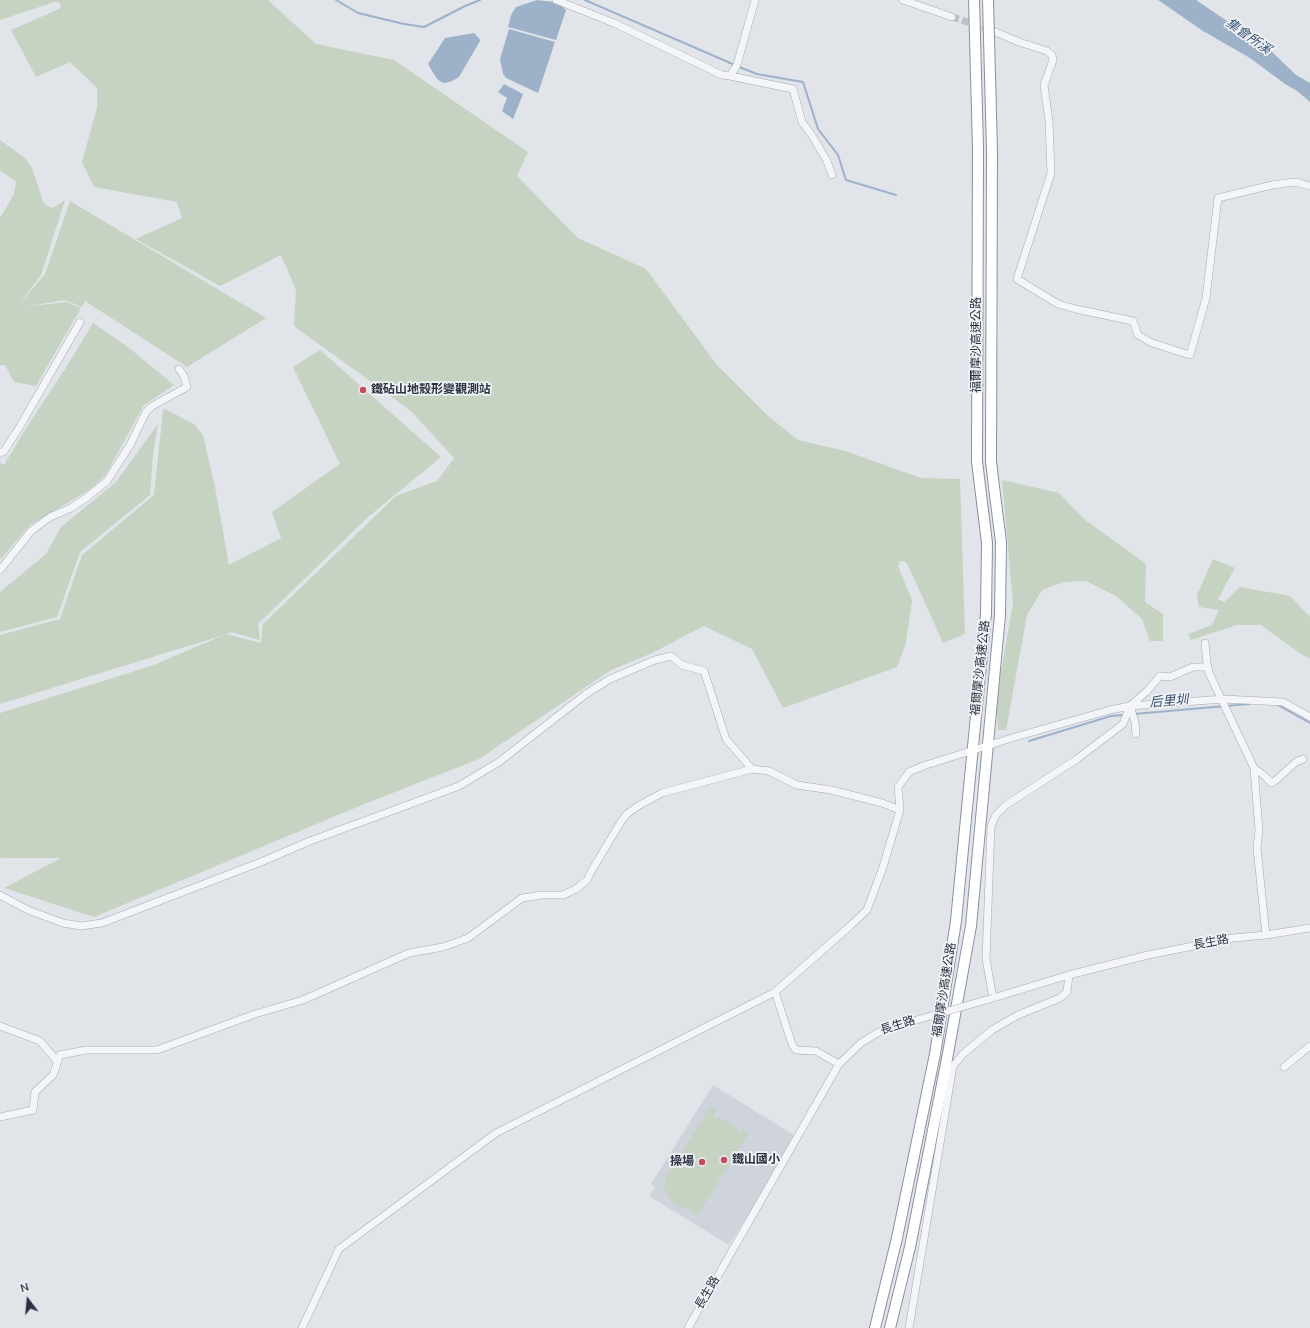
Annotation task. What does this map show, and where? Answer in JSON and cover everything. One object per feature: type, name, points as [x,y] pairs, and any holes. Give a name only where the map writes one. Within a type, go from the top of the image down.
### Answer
[{"type":"highway","name":"福爾摩沙高速公路","points":[[875,1328],[897,1238],[935,1054],[956,921],[986,613],[987,543],[977,461],[978,148],[974,0]]},
{"type":"highway","name":"福爾摩沙高速公路","points":[[890,1328],[910,1247],[947,1059],[971,926],[1000,615],[1000,542],[991,461],[992,151],[988,0]]},
{"type":"street","points":[[556,0],[614,23],[722,75],[793,89],[802,122],[827,161],[832,175]]},
{"type":"street","points":[[730,76],[737,66],[756,0]]},
{"type":"street","points":[[903,0],[952,17]]},
{"type":"street","points":[[986,28],[1019,42],[1047,51],[1052,55],[1052,60],[1044,85],[1049,122],[1051,173],[1017,279],[1058,304],[1133,321],[1138,335],[1152,343],[1190,355],[1206,298],[1218,198],[1272,185],[1295,182],[1310,186]]},
{"type":"street","points":[[0,453],[4,451],[20,428],[80,322]]},
{"type":"street","points":[[0,570],[31,531],[50,517],[71,508],[107,481],[130,445],[146,412],[152,406],[187,388],[184,376],[179,369]]},
{"type":"street","points":[[1205,643],[1209,672],[1254,768],[1259,830],[1257,848],[1266,935]]},
{"type":"street","points":[[0,894],[28,910],[63,923],[81,926],[102,923],[261,862],[310,841],[459,786],[499,762],[586,694],[610,678],[655,660],[671,656],[682,665],[704,671],[726,739],[752,769]]},
{"type":"street","points":[[994,998],[986,959],[991,826],[996,815],[1006,805],[1077,759],[1124,724],[1130,706],[1147,691],[1160,676],[1170,677],[1193,667],[1208,667]]},
{"type":"street","points":[[302,1328],[339,1249],[496,1133],[775,992],[867,910],[883,867],[900,810],[898,787],[909,772],[923,766],[1015,737],[1110,710],[1130,706],[1222,700],[1282,702],[1310,717]]},
{"type":"street","points":[[1130,706],[1135,722],[1136,734]]},
{"type":"street","points":[[1254,768],[1265,776],[1271,783],[1275,782],[1296,762],[1303,759]]},
{"type":"street","points":[[0,1117],[33,1110],[35,1092],[53,1075],[60,1055],[86,1050],[157,1050],[255,1014],[303,1000],[409,953],[443,947],[468,938],[522,898],[542,895],[563,895],[576,889],[587,880],[627,814],[638,806],[662,793],[752,769],[769,771],[797,785],[831,790],[882,803],[900,810]]},
{"type":"street","name":"長生路","points":[[688,1328],[839,1064],[861,1043],[877,1033],[896,1026],[1069,975],[1148,955],[1233,938],[1266,935],[1310,928]]},
{"type":"street","points":[[909,1328],[953,1066],[963,1054],[992,1030],[1018,1015],[1060,998],[1067,992],[1069,975]]},
{"type":"street","points":[[775,992],[792,1044],[796,1050],[816,1051],[839,1064]]},
{"type":"street","points":[[0,1026],[40,1041],[58,1061]]},
{"type":"street","points":[[1284,1067],[1310,1046]]},
{"type":"shaded area","name":"鐵山國小","points":[[713,1085],[797,1137],[729,1245],[649,1196],[655,1187],[651,1184]]},
{"type":"green space","points":[[0,0],[268,0],[316,44],[394,60],[528,152],[517,176],[578,238],[646,269],[717,365],[768,416],[798,440],[845,451],[921,478],[960,479],[965,634],[943,643],[907,563],[901,561],[898,566],[912,600],[906,643],[897,667],[783,708],[752,649],[704,626],[650,654],[611,670],[479,759],[362,805],[94,917],[4,888],[61,858],[0,857],[0,713],[151,666],[224,635],[0,704],[0,635],[60,619],[82,555],[154,495],[163,410],[165,409],[194,424],[203,435],[215,487],[229,565],[281,538],[272,512],[340,464],[293,367],[320,350],[441,457],[368,517],[258,624],[260,640],[231,632],[226,634],[261,643],[263,624],[396,496],[437,481],[454,458],[411,411],[294,326],[296,290],[281,255],[220,286],[136,239],[182,218],[177,202],[94,187],[82,162],[97,108],[97,88],[70,62],[36,77],[11,30],[59,9],[61,7],[59,2],[0,20]]},
{"type":"green space","points":[[0,140],[25,158],[32,168],[44,204],[53,208],[65,200],[41,275],[18,306],[45,274],[70,201],[266,318],[187,367],[85,301],[82,307],[65,300],[23,307],[66,302],[81,308],[36,386],[14,382],[5,365],[0,365],[0,218],[14,194],[16,182],[0,170]]},
{"type":"green space","points":[[93,323],[128,347],[174,385],[144,405],[106,474],[91,489],[30,525],[0,560],[0,463],[4,465]]},
{"type":"green space","points":[[158,424],[153,455],[150,495],[80,552],[57,617],[0,632],[0,592],[46,554],[61,527],[116,482]]},
{"type":"green space","points":[[1002,480],[1059,493],[1084,519],[1146,564],[1145,602],[1163,614],[1163,641],[1150,641],[1142,619],[1116,596],[1086,581],[1063,582],[1042,590],[1027,615],[1006,730],[998,730],[996,700],[1013,603]]},
{"type":"green space","points":[[1213,559],[1235,568],[1218,599],[1224,602],[1240,587],[1290,596],[1310,617],[1310,659],[1261,625],[1237,625],[1191,640],[1188,634],[1212,625],[1219,610],[1199,607],[1197,595]]},
{"type":"green space","points":[[711,1105],[717,1109],[712,1118],[720,1118],[729,1121],[735,1127],[739,1135],[743,1129],[749,1133],[697,1216],[691,1212],[693,1209],[680,1207],[672,1203],[665,1191],[664,1182]]},
{"type":"water","points":[[537,0],[554,2],[561,5],[566,10],[556,40],[508,27],[511,15],[516,7]]},
{"type":"water","name":"集會所溪","points":[[1158,0],[1196,0],[1271,51],[1296,75],[1310,83],[1310,102],[1250,58],[1203,31]]},
{"type":"water","points":[[509,29],[555,42],[538,93],[506,78],[503,74],[500,59]]},
{"type":"water","points":[[474,33],[480,41],[459,77],[450,82],[443,83],[437,79],[428,64],[445,38]]},
{"type":"water","points":[[504,84],[523,94],[513,119],[502,111],[507,98],[498,92]]},
{"type":"waterway","points":[[336,0],[358,13],[404,24],[424,27],[480,0]]},
{"type":"waterway","points":[[585,0],[735,65]]},
{"type":"waterway","points":[[739,67],[757,74],[803,82],[818,129],[838,155],[846,180],[896,195]]},
{"type":"waterway","name":"后里圳","points":[[1134,714],[1249,704]]},
{"type":"waterway","name":"后里圳","points":[[1276,704],[1310,723]]},
{"type":"waterway","name":"后里圳","points":[[1029,741],[1111,716],[1124,715]]},
{"type":"tunnel","points":[[952,17],[986,28]]},
{"type":"place","name":"鐵砧山地殼形變觀測站","points":[[363,390]]},
{"type":"place","name":"鐵山國小","points":[[724,1160]]},
{"type":"place","name":"操場","points":[[702,1162]]}]
